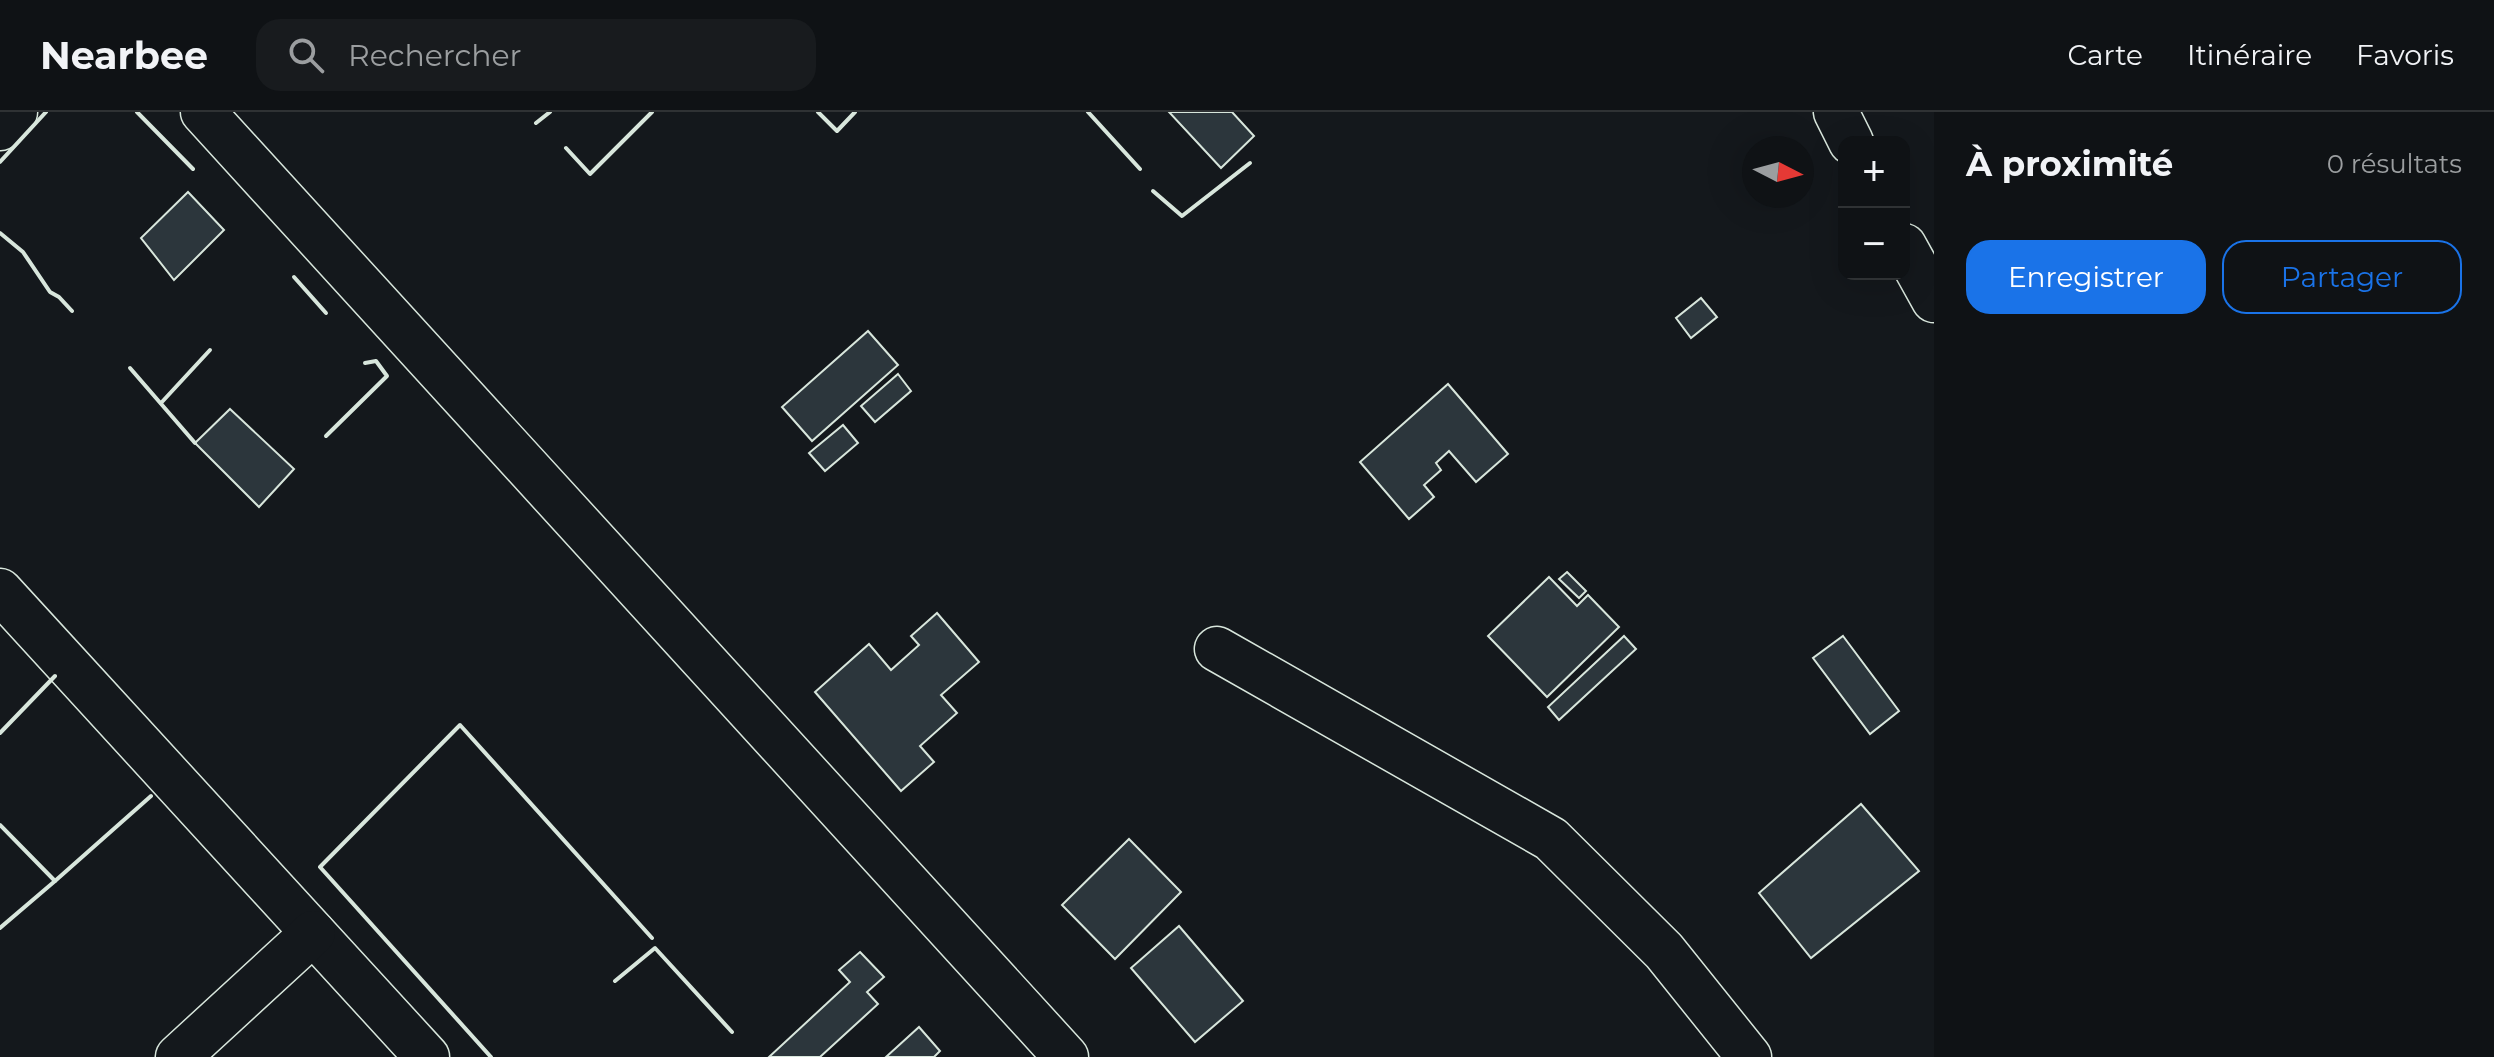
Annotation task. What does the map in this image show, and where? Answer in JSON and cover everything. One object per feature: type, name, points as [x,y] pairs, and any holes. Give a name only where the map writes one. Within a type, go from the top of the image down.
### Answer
[{"type":"street","points":[[0,128],[15,112]]},
{"type":"street","points":[[203,112],[1066,1057]]},
{"type":"street","points":[[1836,112],[1848,136]]},
{"type":"street","points":[[1910,257],[1934,300]]},
{"type":"street","points":[[0,591],[427,1057]]},
{"type":"street","points":[[1217,649],[1551,839],[1664,951],[1749,1057]]},
{"type":"street","points":[[178,1057],[313,933]]},
{"type":"building","points":[[1169,112],[1232,112],[1254,136],[1221,168]]},
{"type":"building","points":[[188,192],[224,230],[174,280],[141,238]]},
{"type":"building","points":[[1701,298],[1717,317],[1691,338],[1676,318]]},
{"type":"building","points":[[868,331],[898,365],[812,441],[782,407]]},
{"type":"building","points":[[898,374],[911,391],[875,422],[861,406]]},
{"type":"building","points":[[1448,384],[1508,454],[1476,482],[1449,451],[1436,463],[1441,470],[1424,485],[1434,497],[1409,519],[1360,462]]},
{"type":"building","points":[[230,409],[294,469],[259,507],[195,443]]},
{"type":"building","points":[[843,425],[858,443],[825,471],[809,453]]},
{"type":"building","points":[[1567,572],[1586,591],[1579,598],[1559,579]]},
{"type":"building","points":[[1549,577],[1577,606],[1588,595],[1619,627],[1547,697],[1488,636]]},
{"type":"building","points":[[937,613],[979,662],[941,695],[957,713],[920,746],[934,762],[901,791],[815,692],[869,644],[891,670],[919,645],[911,636]]},
{"type":"building","points":[[1624,636],[1636,649],[1559,720],[1548,707]]},
{"type":"building","points":[[1843,636],[1899,711],[1870,734],[1813,658]]},
{"type":"building","points":[[1861,804],[1919,871],[1811,958],[1759,893]]},
{"type":"building","points":[[1129,839],[1181,892],[1115,959],[1062,905]]},
{"type":"building","points":[[1179,926],[1243,1001],[1195,1042],[1131,968]]},
{"type":"building","points":[[860,952],[884,977],[867,992],[878,1004],[820,1057],[769,1057],[850,982],[839,970]]},
{"type":"building","points":[[919,1027],[940,1051],[934,1057],[886,1057]]},
{"type":"wall","points":[[0,162],[46,112]]},
{"type":"wall","points":[[137,112],[193,169]]},
{"type":"wall","points":[[536,123],[550,112]]},
{"type":"wall","points":[[566,148],[590,174],[652,112]]},
{"type":"wall","points":[[818,112],[837,131],[855,112]]},
{"type":"wall","points":[[1088,112],[1140,169]]},
{"type":"wall","points":[[1153,191],[1182,216],[1250,163]]},
{"type":"wall","points":[[0,233],[23,252],[50,292],[72,311]]},
{"type":"wall","points":[[294,277],[326,313]]},
{"type":"wall","points":[[161,403],[210,350]]},
{"type":"wall","points":[[326,436],[387,376],[376,361],[365,363]]},
{"type":"wall","points":[[130,368],[195,443]]},
{"type":"wall","points":[[0,733],[55,676]]},
{"type":"wall","points":[[491,1057],[320,867],[460,725],[652,938]]},
{"type":"wall","points":[[0,825],[55,881],[151,796]]},
{"type":"wall","points":[[0,928],[55,881]]},
{"type":"wall","points":[[615,981],[655,948],[732,1032]]}]
